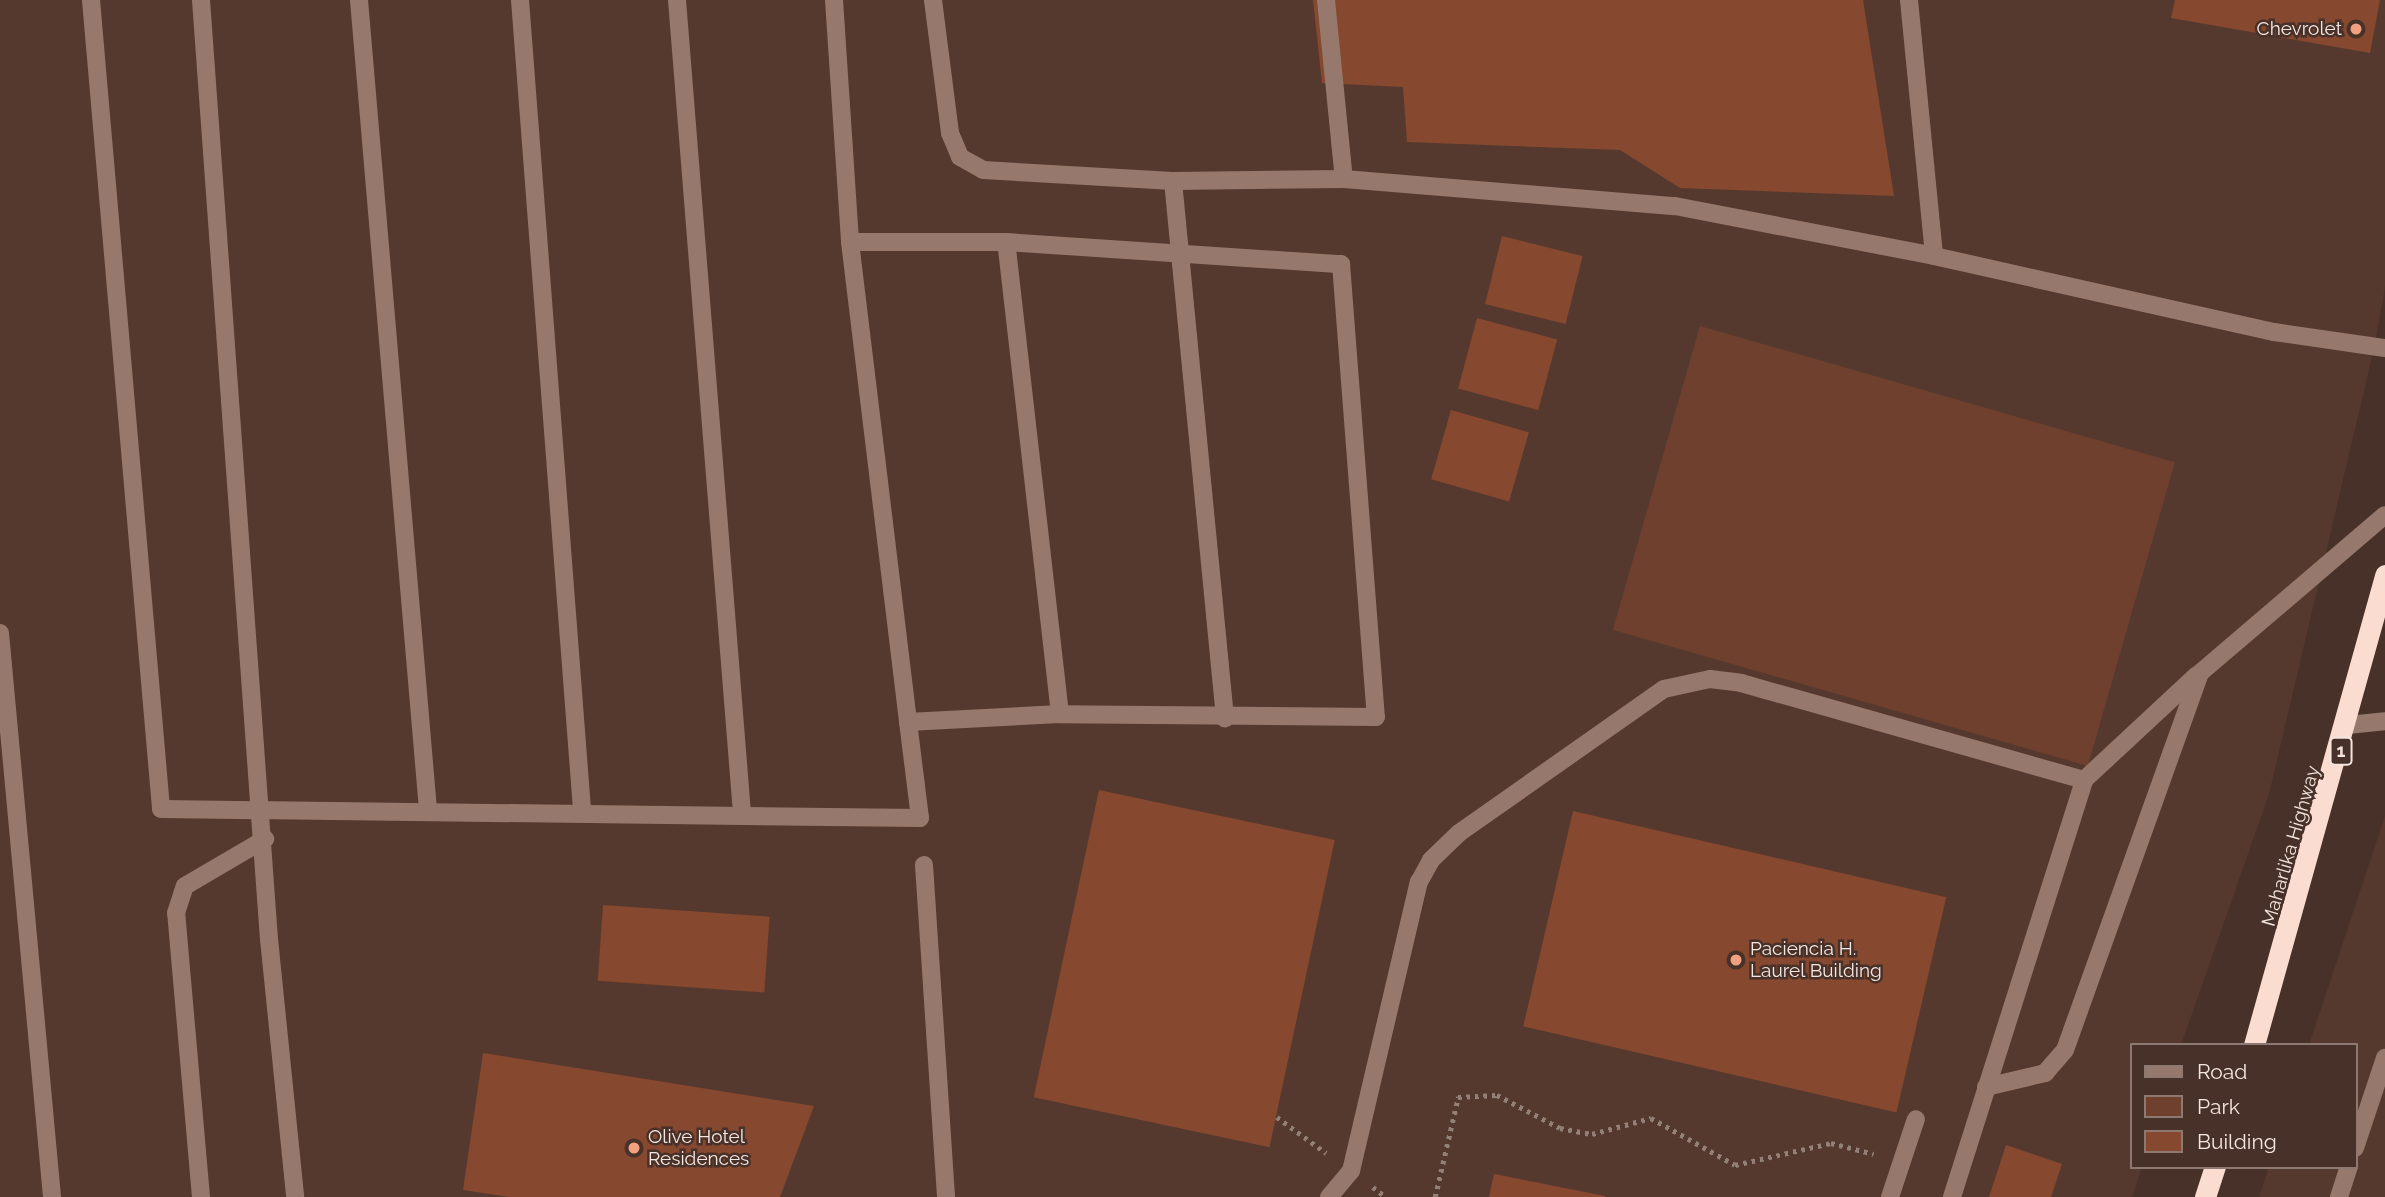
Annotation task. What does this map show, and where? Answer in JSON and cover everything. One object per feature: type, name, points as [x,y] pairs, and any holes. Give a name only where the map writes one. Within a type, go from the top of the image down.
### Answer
[{"type":"highway","name":"Maharlika Highway","points":[[2255,1043],[2348,726],[2385,580]]},
{"type":"highway","points":[[2205,1197],[2214,1169]]},
{"type":"street","points":[[91,0],[161,809],[582,810],[920,818],[850,242],[834,0]]},
{"type":"street","points":[[201,0],[295,1197]]},
{"type":"street","points":[[359,0],[428,809]]},
{"type":"street","points":[[520,0],[582,810]]},
{"type":"street","points":[[677,0],[742,814]]},
{"type":"street","points":[[933,0],[950,133],[960,157],[1006,175],[1173,181],[1344,179],[1675,206],[1934,256],[2261,330],[2385,348]]},
{"type":"street","points":[[1326,0],[1344,179]]},
{"type":"street","points":[[1909,0],[1934,256]]},
{"type":"street","points":[[1173,181],[1176,253],[1226,718]]},
{"type":"street","points":[[850,242],[1006,242],[1341,264],[1376,717],[1226,718],[1060,714],[908,722]]},
{"type":"street","points":[[1006,242],[1060,714]]},
{"type":"street","points":[[1952,1197],[2084,780],[2200,673],[2385,515]]},
{"type":"street","points":[[0,633],[52,1197]]},
{"type":"street","points":[[1986,1087],[2045,1073],[2065,1050],[2200,673]]},
{"type":"street","points":[[1329,1197],[1350,1171],[1419,882],[1431,860],[1459,833],[1664,689],[1710,679],[1741,683],[2084,780]]},
{"type":"street","points":[[2348,726],[2385,720]]},
{"type":"street","points":[[201,1197],[176,913],[185,886],[265,839]]},
{"type":"street","points":[[924,865],[946,1197]]},
{"type":"street","points":[[2357,1142],[2385,1058]]},
{"type":"street","points":[[1890,1197],[1916,1119]]},
{"type":"street","points":[[2339,1197],[2348,1169]]},
{"type":"path","points":[[1434,1197],[1458,1097],[1497,1095],[1560,1128],[1592,1134],[1651,1118],[1735,1165],[1831,1143],[1902,1161]]},
{"type":"shaded area","points":[[0,0],[2385,0],[2385,287],[2375,344],[2269,794],[2182,1043],[2130,1043],[2130,1169],[2141,1169],[2132,1197],[0,1197]]},
{"type":"shaded area","points":[[2385,816],[2385,1197],[2259,1197],[2268,1169],[2357,1169],[2357,1043],[2310,1043]]},
{"type":"green space","points":[[1700,326],[2175,462],[2088,766],[1613,630]]},
{"type":"building","points":[[1313,0],[1863,0],[1894,196],[1680,188],[1620,150],[1407,142],[1403,87],[1322,83]]},
{"type":"building","points":[[2175,0],[2380,0],[2370,53],[2171,18]]},
{"type":"building","points":[[1502,236],[1583,256],[1566,324],[1485,304]]},
{"type":"building","points":[[1477,318],[1557,339],[1538,410],[1458,389]]},
{"type":"building","points":[[1451,410],[1529,432],[1509,502],[1431,479]]},
{"type":"building","points":[[1099,790],[1335,840],[1269,1147],[1034,1097]]},
{"type":"building","name":"Paciencia H. Laurel Building","points":[[1573,811],[1946,897],[1896,1112],[1523,1026]]},
{"type":"building","points":[[603,905],[770,917],[764,992],[598,981]]},
{"type":"building","name":"Olive Hotel Residences","points":[[483,1053],[814,1106],[780,1197],[509,1197],[463,1190]]},
{"type":"building","points":[[2006,1145],[2062,1164],[2051,1197],[1989,1197]]},
{"type":"building","points":[[1494,1174],[1605,1196],[1605,1197],[1489,1197]]},
{"type":"place","name":"Chevrolet","points":[[2356,29]]},
{"type":"place","name":"Paciencia H. Laurel Building","points":[[1736,960]]},
{"type":"place","name":"Olive Hotel Residences","points":[[634,1148]]}]
